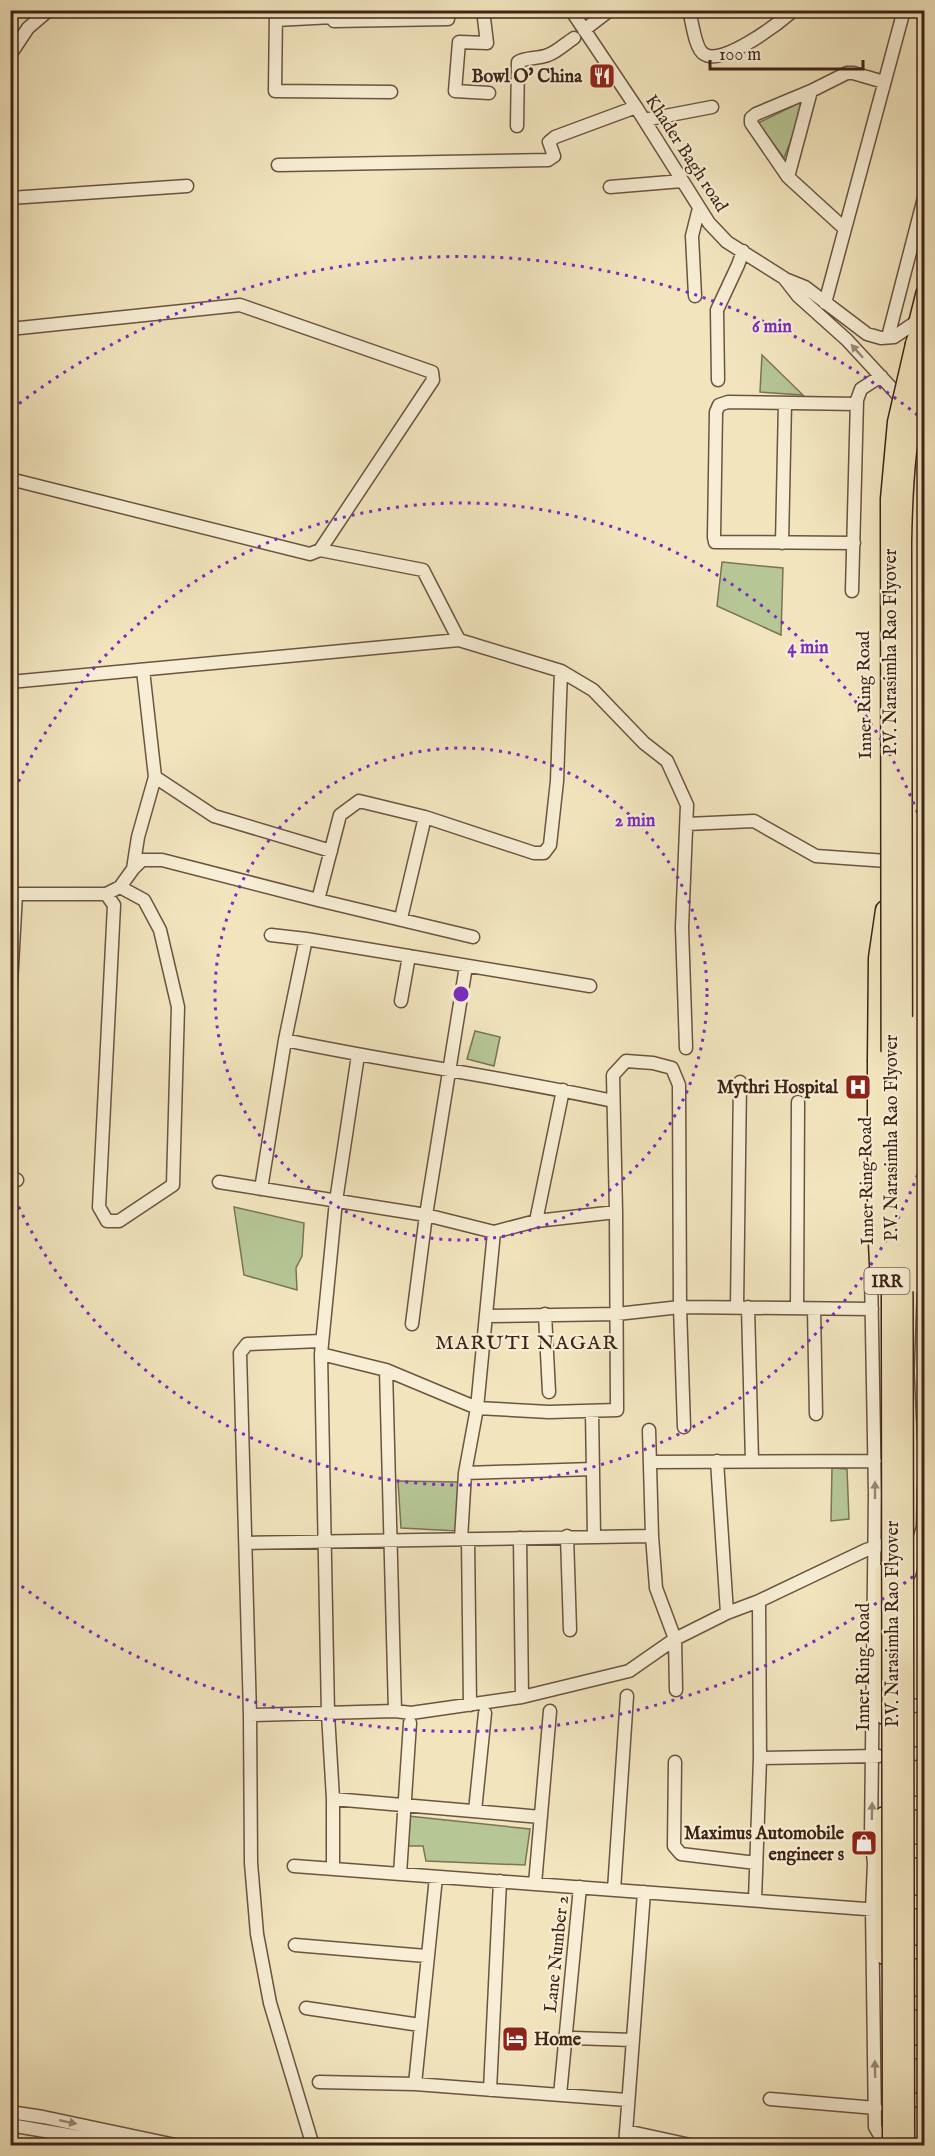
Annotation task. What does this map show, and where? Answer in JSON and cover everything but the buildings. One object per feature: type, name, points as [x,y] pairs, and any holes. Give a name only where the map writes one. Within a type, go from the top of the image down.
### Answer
[{"type":"highway","name":"P.V. Narasimha Rao Flyover","points":[[905,2145],[890,499],[897,422],[920,318]]},
{"type":"highway","name":"P.V. Narasimha Rao Flyover","points":[[892,2145],[903,499],[910,423],[924,362]]},
{"type":"highway","points":[[898,1487],[918,1233],[917,883],[920,864],[918,849]]},
{"type":"highway","points":[[887,895],[878,958],[877,1241],[898,1487]]},
{"type":"main road","name":"Inner Ring Road","points":[[886,2145],[877,1909],[878,1756],[883,1733],[882,1600],[879,1546],[889,1461],[884,1149],[887,861],[882,689],[885,485],[897,394],[920,318],[924,293]]},
{"type":"main road","points":[[904,366],[911,376],[924,382]]},
{"type":"main road","name":"IRR","points":[[913,2145],[918,2100],[918,1753],[910,1732],[918,1705],[908,1577],[918,1244],[918,849],[924,429]]},
{"type":"main road","points":[[883,1733],[910,1732]]},
{"type":"street","points":[[28,28],[30,10]]},
{"type":"street","points":[[10,56],[28,28],[49,10]]},
{"type":"street","points":[[483,10],[487,43],[459,42],[455,92],[489,93]]},
{"type":"street","name":"Khader Bagh road","points":[[571,10],[579,34],[636,107],[709,223],[727,242],[784,279],[798,296],[848,340],[897,394]]},
{"type":"street","points":[[517,126],[518,62],[551,54],[610,10]]},
{"type":"street","points":[[689,10],[699,48],[703,54],[708,56],[722,56],[753,40],[793,11]]},
{"type":"street","points":[[825,303],[904,10]]},
{"type":"street","points":[[391,92],[275,91],[276,15],[333,14],[333,21],[448,19]]},
{"type":"street","points":[[845,229],[788,177],[751,123],[752,118],[756,114],[847,73],[884,82]]},
{"type":"street","points":[[788,177],[811,91]]},
{"type":"street","points":[[278,165],[548,160],[554,156],[549,142],[555,137],[636,107]]},
{"type":"street","points":[[644,120],[712,107]]},
{"type":"street","points":[[610,188],[682,181]]},
{"type":"street","points":[[10,198],[187,186]]},
{"type":"street","points":[[888,337],[924,198]]},
{"type":"street","points":[[695,296],[692,236],[699,208]]},
{"type":"street","points":[[718,380],[717,310],[743,251]]},
{"type":"street","points":[[784,279],[805,288],[861,331],[880,338],[894,337],[920,318]]},
{"type":"street","points":[[10,329],[240,305],[432,372],[433,380],[320,550],[310,555],[10,479]]},
{"type":"street","points":[[852,591],[857,404],[861,389],[881,376]]},
{"type":"street","points":[[854,543],[719,543],[714,540],[716,423],[717,408],[723,403],[857,404]]},
{"type":"street","points":[[782,543],[785,403]]},
{"type":"street","points":[[320,550],[423,570],[459,639]]},
{"type":"street","points":[[10,682],[459,639],[561,671],[593,690],[644,743],[667,761],[687,805],[682,927],[686,1048]]},
{"type":"street","points":[[133,869],[138,837],[155,777],[143,670]]},
{"type":"street","points":[[318,900],[340,815],[359,801],[425,817],[534,853],[544,853],[550,845],[556,781],[561,671]]},
{"type":"street","points":[[155,777],[214,816],[331,851]]},
{"type":"street","points":[[400,918],[425,817]]},
{"type":"street","points":[[687,824],[754,821],[816,856],[887,861]]},
{"type":"street","points":[[10,1002],[13,894],[106,894],[120,887],[142,860],[162,860],[473,937]]},
{"type":"street","points":[[106,894],[114,905],[99,1206],[107,1221],[119,1221],[173,1185],[178,1007],[160,930],[144,900],[120,887]]},
{"type":"street","points":[[271,935],[590,986]]},
{"type":"street","points":[[261,1189],[285,1040],[306,939]]},
{"type":"street","points":[[402,1001],[409,956]]},
{"type":"street","points":[[412,1324],[426,1215],[466,966]]},
{"type":"street","points":[[285,1040],[613,1101]]},
{"type":"street","points":[[333,1869],[333,1799],[327,1714],[326,1541],[321,1348],[336,1201],[358,1055]]},
{"type":"street","points":[[313,2145],[270,2003],[257,1934],[251,1863],[250,1715],[240,1353],[247,1344],[321,1348],[386,1370],[477,1408],[617,1410],[613,1075],[626,1061],[653,1063],[672,1068],[679,1085],[680,1307],[684,1427]]},
{"type":"street","points":[[740,1082],[743,1307],[752,1461]]},
{"type":"street","points":[[536,1221],[563,1090]]},
{"type":"street","points":[[797,1308],[798,1102]]},
{"type":"street","points":[[760,1758],[878,1756],[879,1546],[875,1461],[870,1188],[884,1149]]},
{"type":"street","points":[[219,1182],[426,1215],[494,1232],[536,1221],[616,1212]]},
{"type":"street","points":[[470,1704],[465,1473],[477,1408],[494,1232]]},
{"type":"street","points":[[924,1287],[914,1371],[924,1438]]},
{"type":"street","points":[[487,1316],[617,1314],[680,1307],[872,1308]]},
{"type":"street","points":[[814,1309],[816,1414]]},
{"type":"street","points":[[545,1314],[549,1392]]},
{"type":"street","points":[[386,1370],[395,1711]]},
{"type":"street","points":[[592,1411],[594,1536]]},
{"type":"street","points":[[649,1430],[656,1588],[675,1639],[676,1690]]},
{"type":"street","points":[[717,1461],[727,1613]]},
{"type":"street","points":[[650,1462],[875,1461]]},
{"type":"street","points":[[465,1473],[593,1469]]},
{"type":"street","points":[[908,1577],[923,1527],[924,1487]]},
{"type":"street","points":[[567,1536],[570,1630]]},
{"type":"street","points":[[246,1544],[652,1536]]},
{"type":"street","points":[[520,1538],[522,1697]]},
{"type":"street","points":[[250,1715],[395,1711],[411,1713],[522,1697],[629,1671],[675,1639],[727,1613],[759,1601],[879,1546]]},
{"type":"street","points":[[755,1900],[760,1758],[759,1601]]},
{"type":"street","points":[[614,1890],[627,1696]]},
{"type":"street","points":[[535,1884],[550,1711]]},
{"type":"street","points":[[475,1811],[485,1713]]},
{"type":"street","points":[[400,1874],[410,1723]]},
{"type":"street","points":[[675,1762],[674,1846],[681,1854],[756,1863]]},
{"type":"street","points":[[333,1799],[542,1817]]},
{"type":"street","points":[[294,1866],[877,1909],[875,2127],[886,2145]]},
{"type":"street","points":[[415,2084],[426,1956],[436,1877]]},
{"type":"street","points":[[490,2090],[500,1881]]},
{"type":"street","name":"Lane Number 2","points":[[560,2095],[580,1887]]},
{"type":"street","points":[[625,2145],[644,1892]]},
{"type":"street","points":[[295,1945],[426,1956]]},
{"type":"street","points":[[306,2008],[420,2025]]},
{"type":"street","points":[[574,2038],[632,2040]]},
{"type":"street","points":[[319,2082],[415,2084],[627,2100]]},
{"type":"street","points":[[770,2099],[876,2108]]},
{"type":"street","points":[[10,2112],[180,2145]]},
{"type":"street","points":[[10,2125],[132,2145]]},
{"type":"street","points":[[626,2131],[695,2145]]},
{"type":"green space","points":[[799,103],[803,109],[784,158],[758,123]]},
{"type":"green space","points":[[762,355],[803,395],[760,392]]},
{"type":"green space","points":[[722,562],[783,568],[781,635],[717,606]]},
{"type":"green space","points":[[475,1031],[500,1037],[494,1066],[467,1059]]},
{"type":"green space","points":[[234,1207],[304,1223],[302,1256],[296,1268],[297,1290],[244,1275]]},
{"type":"green space","points":[[832,1468],[847,1469],[849,1519],[831,1521]]},
{"type":"green space","points":[[398,1481],[458,1482],[458,1531],[401,1528]]},
{"type":"green space","points":[[408,1816],[530,1829],[525,1865],[426,1861],[423,1846],[404,1846]]},
{"type":"place","name":"Bowl O' China","points":[[602,76]]},
{"type":"place","name":"Mythri Hospital","points":[[858,1087]]},
{"type":"place","name":"Maximus Automobile engineer s","points":[[864,1843]]},
{"type":"place","name":"Home","points":[[515,2039]]},
{"type":"district","name":"MARUTI NAGAR","points":[[527,1342]]}]
